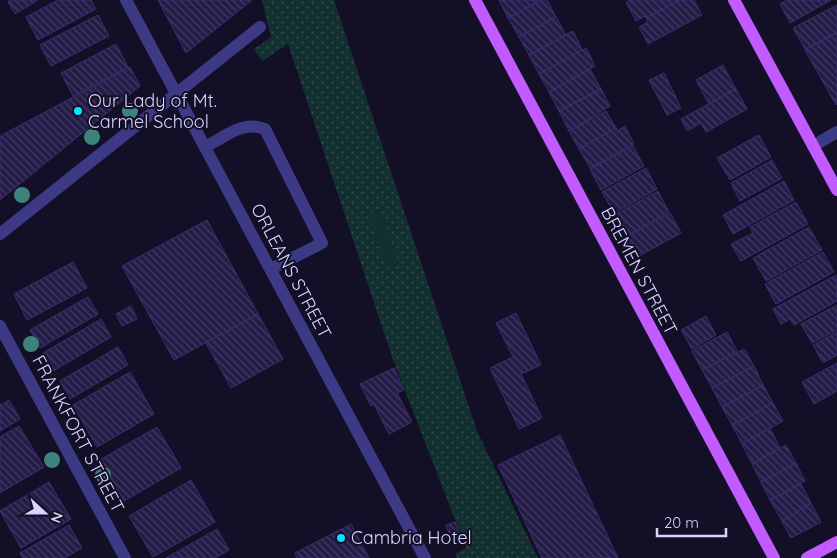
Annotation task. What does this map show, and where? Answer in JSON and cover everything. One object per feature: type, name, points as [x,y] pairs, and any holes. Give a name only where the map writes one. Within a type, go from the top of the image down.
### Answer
[{"type":"main road","name":"BREMEN STREET","points":[[475,0],[774,558]]},
{"type":"main road","points":[[734,0],[837,190]]},
{"type":"main road","points":[[815,556],[837,542]]},
{"type":"street","name":"ORLEANS STREET","points":[[126,0],[425,558]]},
{"type":"street","points":[[0,234],[260,27]]},
{"type":"street","points":[[205,147],[244,126],[256,126],[266,129],[322,243],[270,269]]},
{"type":"street","points":[[813,146],[837,132]]},
{"type":"street","name":"FRANKFORT STREET","points":[[0,326],[125,558]]},
{"type":"green space","points":[[262,0],[334,0],[477,431],[538,558],[457,558],[455,554],[466,548],[392,357],[288,44],[262,61],[254,49],[271,37]]},
{"type":"green space","points":[[381,210],[399,263],[387,268],[368,214]]},
{"type":"building","points":[[10,0],[38,0],[15,14],[8,2]]},
{"type":"building","points":[[58,0],[91,0],[96,9],[38,40],[26,17]]},
{"type":"building","points":[[158,0],[252,0],[186,53]]},
{"type":"building","points":[[499,0],[541,0],[508,18]]},
{"type":"building","points":[[541,0],[547,0],[556,17],[519,37],[508,18]]},
{"type":"building","points":[[630,0],[680,0],[646,18],[645,16],[636,21],[626,2]]},
{"type":"building","points":[[680,0],[694,0],[702,15],[648,44],[639,27],[648,22],[646,18]]},
{"type":"building","points":[[787,0],[831,0],[790,23],[780,4]]},
{"type":"building","points":[[837,5],[837,32],[805,49],[793,28]]},
{"type":"building","points":[[98,15],[109,36],[51,66],[40,45]]},
{"type":"building","points":[[556,17],[566,35],[529,55],[519,37]]},
{"type":"building","points":[[573,31],[582,50],[539,74],[529,55]]},
{"type":"building","points":[[837,33],[837,104],[836,105],[805,50]]},
{"type":"building","points":[[116,44],[128,67],[73,96],[61,73]]},
{"type":"building","points":[[586,48],[595,66],[549,92],[539,74]]},
{"type":"building","points":[[723,65],[736,89],[709,104],[696,80]]},
{"type":"building","name":"Our Lady of Mt. Carmel School","points":[[130,67],[140,86],[0,200],[0,136]]},
{"type":"building","points":[[590,69],[601,89],[559,111],[549,92]]},
{"type":"building","points":[[664,73],[681,108],[667,115],[649,80]]},
{"type":"building","points":[[601,89],[610,106],[569,131],[559,111]]},
{"type":"building","points":[[736,89],[747,109],[706,132],[701,123],[687,131],[681,119]]},
{"type":"building","points":[[606,111],[616,128],[579,149],[569,131]]},
{"type":"building","points":[[625,126],[634,144],[590,168],[579,149],[616,128],[617,131]]},
{"type":"building","points":[[759,135],[771,157],[730,180],[717,158]]},
{"type":"building","points":[[633,146],[644,166],[601,190],[590,169]]},
{"type":"building","points":[[772,160],[782,178],[740,201],[731,183]]},
{"type":"building","points":[[646,168],[657,189],[614,213],[602,192]]},
{"type":"building","points":[[784,181],[794,200],[733,234],[723,215]]},
{"type":"building","points":[[658,191],[669,212],[626,236],[614,215]]},
{"type":"building","points":[[796,202],[808,224],[741,261],[731,244],[753,233],[750,227]]},
{"type":"building","points":[[670,213],[681,233],[637,257],[626,237]]},
{"type":"building","points":[[207,220],[258,314],[174,360],[122,266]]},
{"type":"building","points":[[809,227],[822,250],[766,281],[753,258]]},
{"type":"building","points":[[823,252],[834,272],[776,304],[765,284]]},
{"type":"building","points":[[73,262],[87,288],[27,320],[14,294]]},
{"type":"building","points":[[836,275],[837,301],[794,325],[790,319],[781,324],[773,309]]},
{"type":"building","points":[[88,297],[98,314],[40,348],[30,330]]},
{"type":"building","points":[[837,305],[837,330],[812,343],[801,324]]},
{"type":"building","points":[[131,306],[137,319],[122,326],[116,314]]},
{"type":"building","points":[[516,313],[541,365],[521,374],[542,418],[519,429],[490,368],[513,357],[496,323]]},
{"type":"building","points":[[258,314],[283,359],[231,388],[206,343]]},
{"type":"building","points":[[706,316],[716,335],[692,349],[681,330]]},
{"type":"building","points":[[101,319],[111,337],[53,371],[43,353]]},
{"type":"building","points":[[727,332],[737,351],[702,370],[692,351]]},
{"type":"building","points":[[837,332],[837,355],[823,363],[813,345]]},
{"type":"building","points":[[118,347],[128,365],[70,399],[60,381]]},
{"type":"building","points":[[744,349],[754,366],[712,388],[702,370]]},
{"type":"building","points":[[837,363],[837,391],[814,404],[802,382]]},
{"type":"building","points":[[754,366],[763,385],[722,407],[712,388]]},
{"type":"building","points":[[394,368],[404,390],[397,393],[412,422],[389,434],[374,404],[371,406],[360,384]]},
{"type":"building","points":[[130,372],[154,414],[97,447],[73,405]]},
{"type":"building","points":[[763,385],[773,403],[732,425],[722,407]]},
{"type":"building","points":[[9,400],[20,419],[0,431],[0,404]]},
{"type":"building","points":[[773,403],[783,421],[742,444],[732,425]]},
{"type":"building","points":[[19,426],[44,467],[0,493],[0,437]]},
{"type":"building","points":[[157,427],[181,468],[124,501],[100,460]]},
{"type":"building","points":[[770,428],[780,448],[752,464],[742,444]]},
{"type":"building","points":[[560,435],[618,558],[542,558],[498,465]]},
{"type":"building","points":[[786,445],[796,463],[761,482],[752,464]]},
{"type":"building","points":[[796,463],[805,481],[770,500],[761,482]]},
{"type":"building","points":[[191,480],[215,522],[153,557],[129,516]]},
{"type":"building","points":[[49,482],[71,519],[21,548],[0,511]]},
{"type":"building","points":[[801,484],[811,503],[782,521],[770,500]]},
{"type":"building","points":[[811,503],[821,522],[791,538],[782,521]]},
{"type":"building","points":[[455,522],[462,542],[454,545],[446,525]]},
{"type":"building","name":"Cambria Hotel","points":[[351,524],[369,558],[297,558],[295,553]]},
{"type":"building","points":[[69,525],[82,548],[65,558],[23,558],[20,553]]},
{"type":"building","points":[[217,529],[229,550],[215,558],[166,558]]},
{"type":"place","name":"Our Lady of Mt. Carmel School","points":[[78,111]]},
{"type":"place","name":"Cambria Hotel","points":[[341,538]]}]
